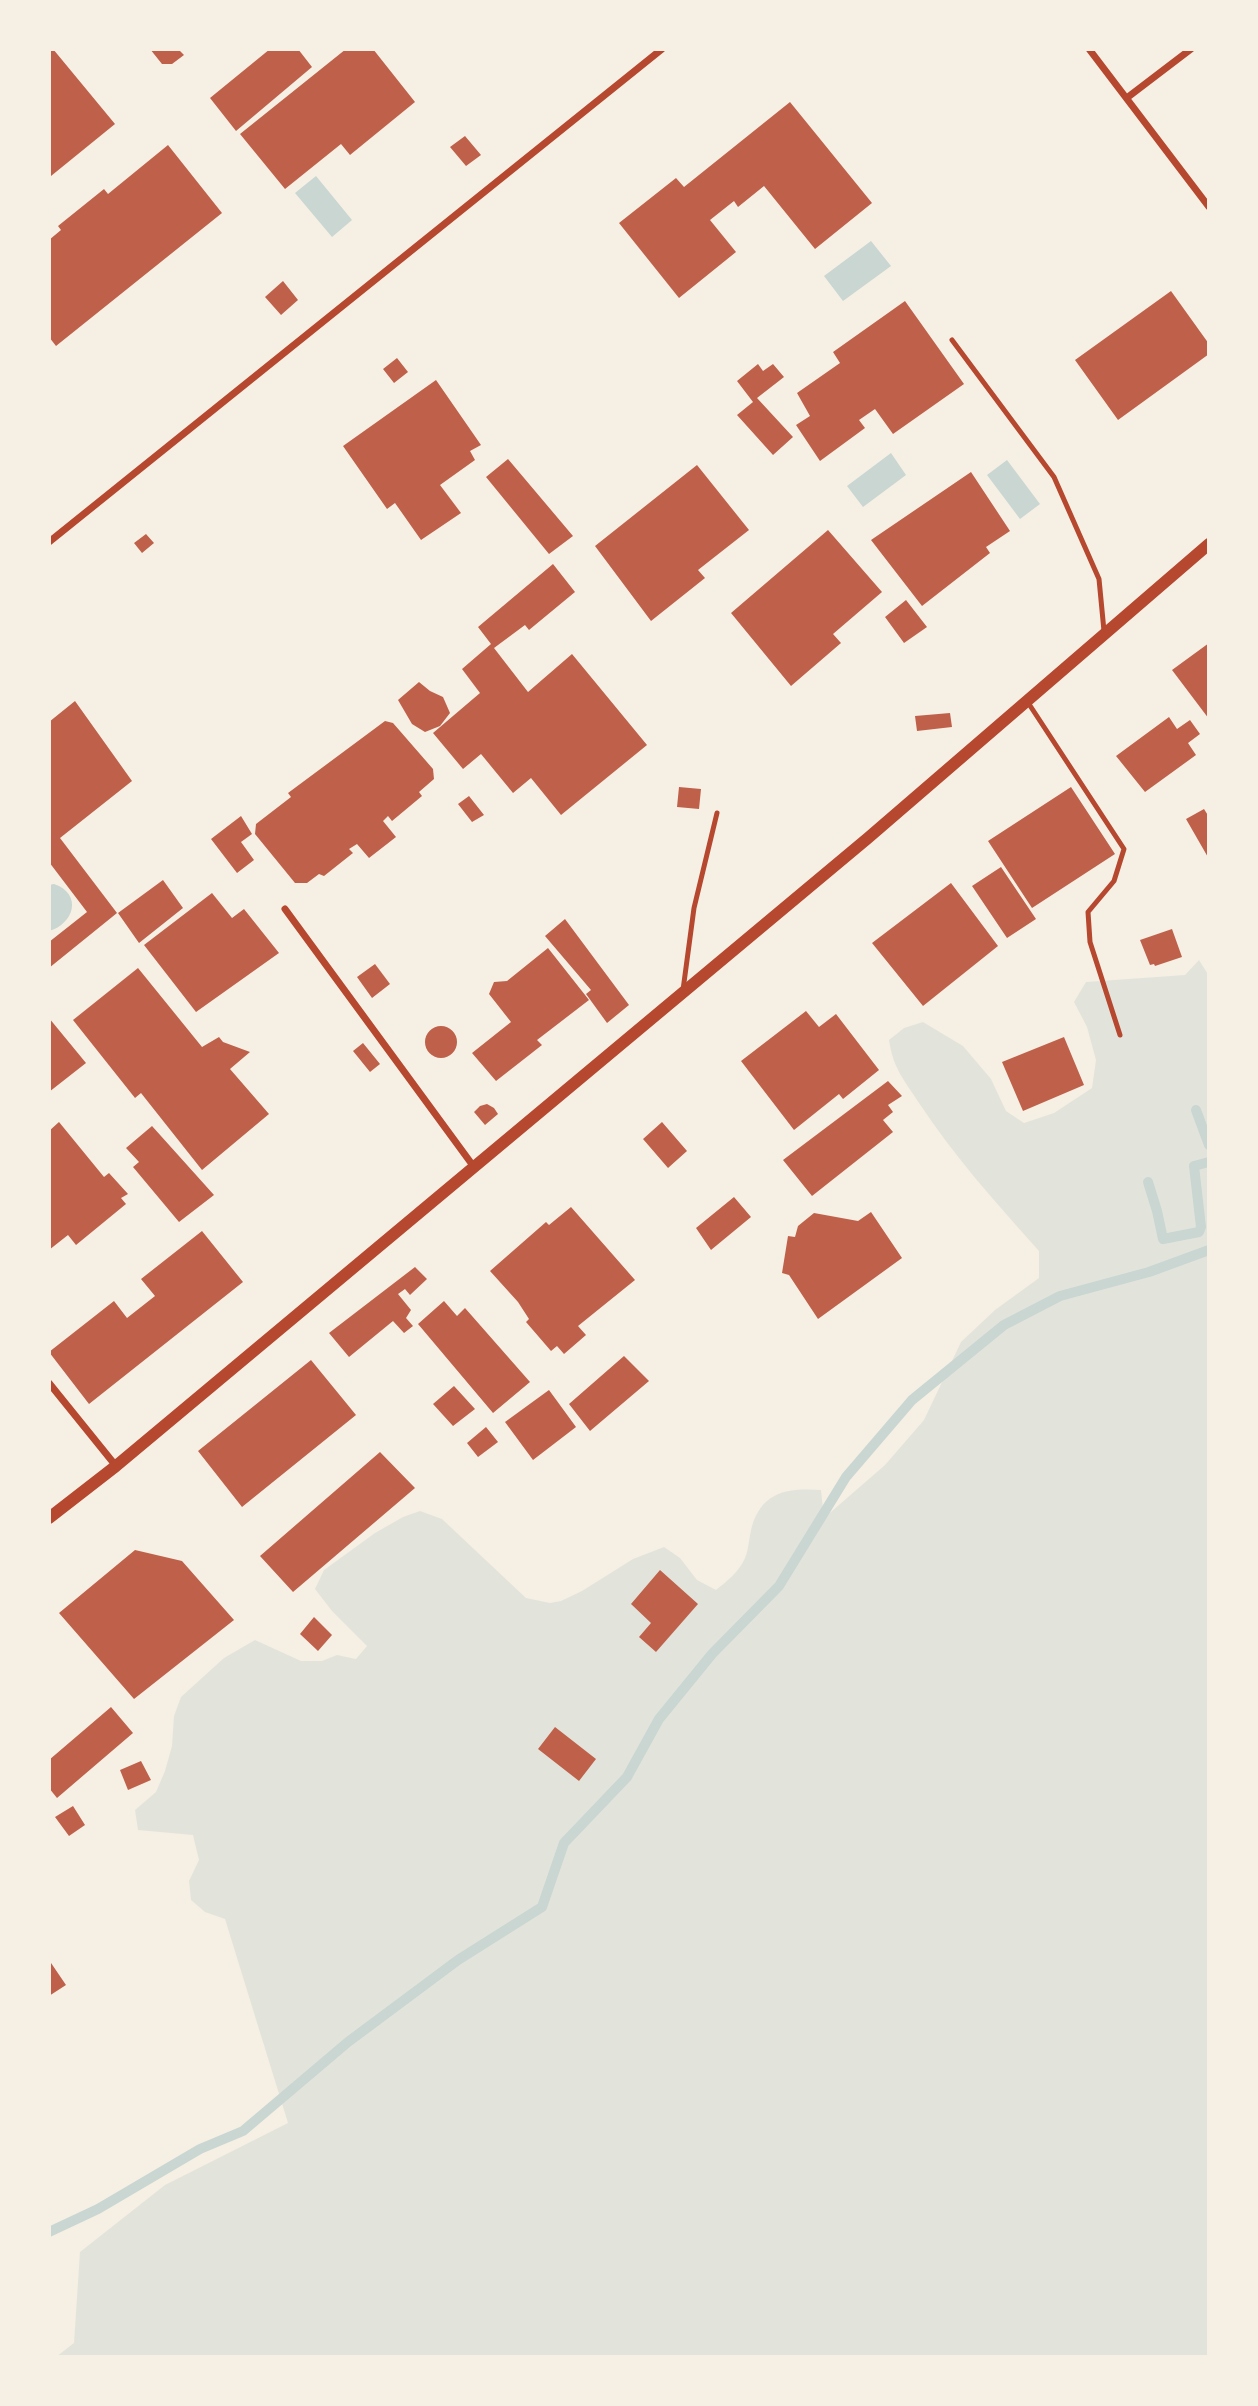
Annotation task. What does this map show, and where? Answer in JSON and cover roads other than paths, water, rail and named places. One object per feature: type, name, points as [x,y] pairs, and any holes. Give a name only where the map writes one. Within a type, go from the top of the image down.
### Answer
[{"type":"street","points":[[49,542],[662,49]]},
{"type":"street","points":[[1089,49],[1209,207]]},
{"type":"street","points":[[1128,97],[1191,49]]},
{"type":"street","points":[[49,1518],[116,1466],[868,838],[1209,544]]},
{"type":"street","points":[[285,909],[474,1167]]},
{"type":"street","points":[[49,1383],[116,1466]]},
{"type":"lane","points":[[952,340],[1054,477],[1099,579],[1105,634]]},
{"type":"lane","points":[[1027,701],[1124,849],[1114,881],[1088,912],[1090,942],[1120,1035]]},
{"type":"lane","points":[[683,993],[694,908],[717,813]]},
{"type":"waterway","points":[[1196,1110],[1209,1145]]},
{"type":"waterway","points":[[1148,1182],[1163,1239],[1199,1232],[1201,1227],[1194,1166],[1209,1162]]},
{"type":"waterway","points":[[49,2232],[98,2209],[200,2149],[243,2131],[348,2042],[458,1960],[542,1907],[564,1843],[627,1777],[659,1719],[712,1654],[779,1586],[846,1477],[912,1400],[1004,1325],[1060,1296],[1149,1272],[1209,1250]]}]
